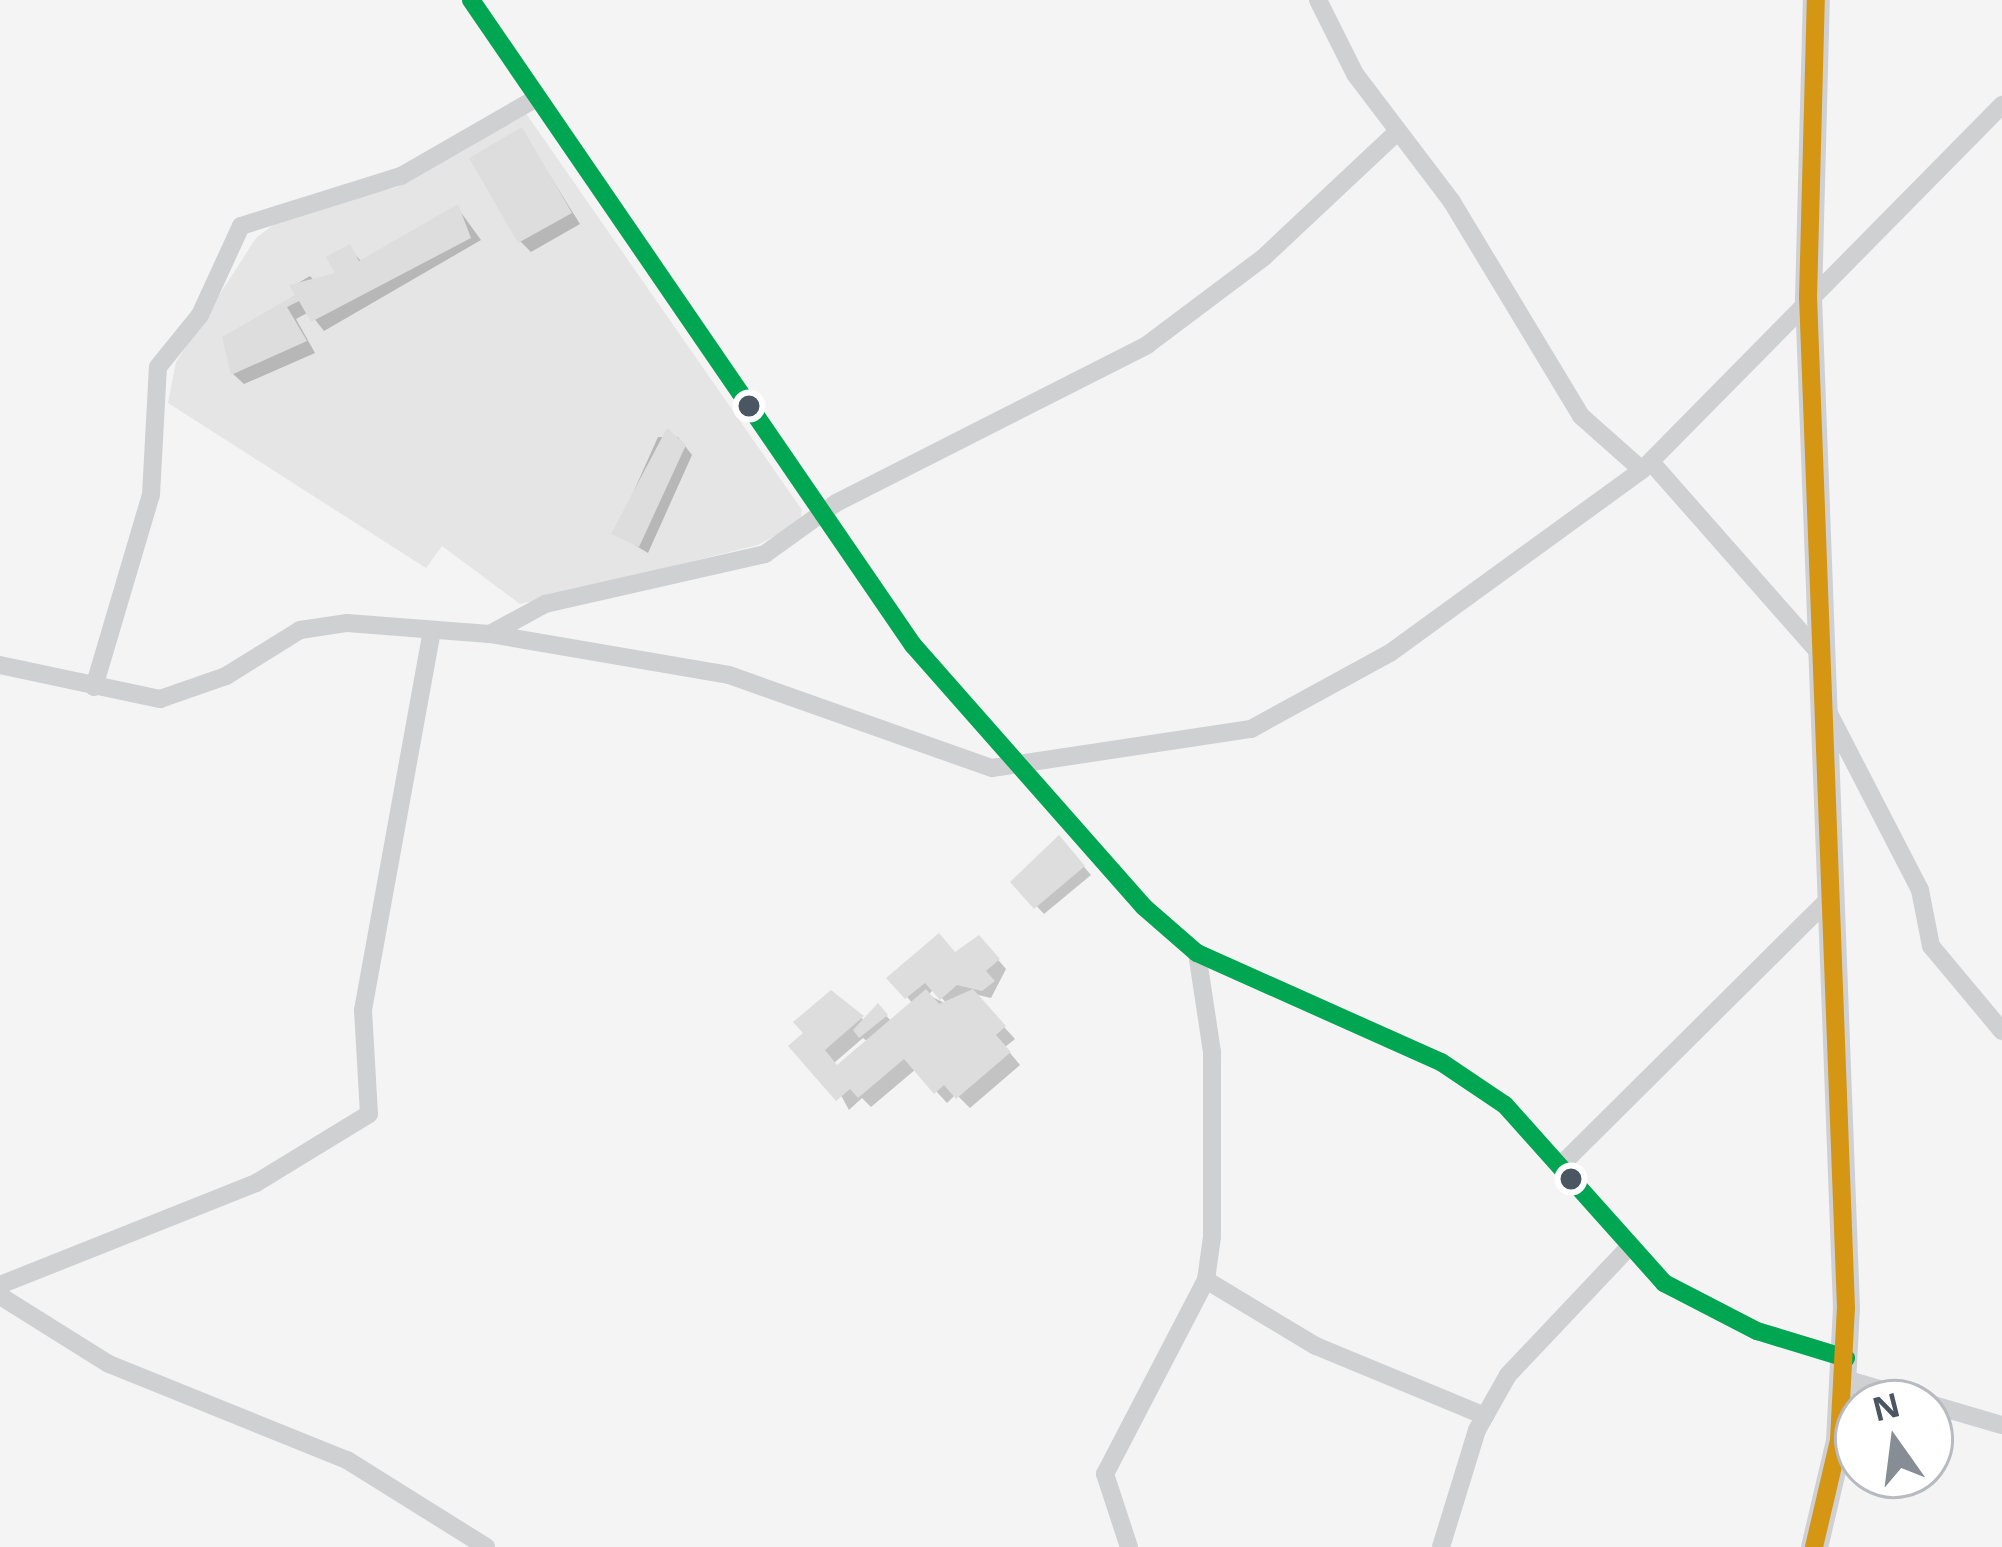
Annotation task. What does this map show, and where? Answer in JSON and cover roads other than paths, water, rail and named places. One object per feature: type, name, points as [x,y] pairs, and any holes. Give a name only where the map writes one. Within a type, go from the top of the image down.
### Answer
[{"type":"main road","points":[[1814,1547],[1845,1369],[1808,298],[1816,0]]},
{"type":"street","points":[[471,0],[818,517],[1019,764],[1197,953],[1441,1062],[1564,1162],[1629,1247],[1707,1310],[1870,1379]]},
{"type":"street","points":[[1318,0],[1396,133],[1452,202],[1581,416],[1647,466],[1733,543],[1795,638],[1823,657]]},
{"type":"street","points":[[94,687],[152,495],[158,367],[200,315],[241,226],[401,176],[536,99]]},
{"type":"street","points":[[0,665],[160,699],[226,676],[300,630],[490,634],[729,675],[856,712],[925,752],[1019,764],[1191,743],[1315,700],[1647,466],[2002,105]]},
{"type":"street","points":[[490,634],[545,604],[765,554],[818,517],[1187,320],[1396,133]]},
{"type":"street","points":[[0,1285],[256,1183],[369,1114],[363,1010],[431,634]]},
{"type":"street","points":[[1824,704],[1920,890],[1931,946],[2002,1031]]},
{"type":"street","points":[[1564,1162],[1831,896]]},
{"type":"street","points":[[1129,1547],[1105,1474],[1206,1280],[1212,1052],[1197,953]]},
{"type":"street","points":[[1441,1547],[1485,1416],[1551,1325],[1629,1247]]},
{"type":"street","points":[[1206,1280],[1316,1346],[1485,1416]]},
{"type":"street","points":[[0,1296],[109,1364],[346,1460],[486,1547]]},
{"type":"street","points":[[1954,1411],[2002,1425]]}]
